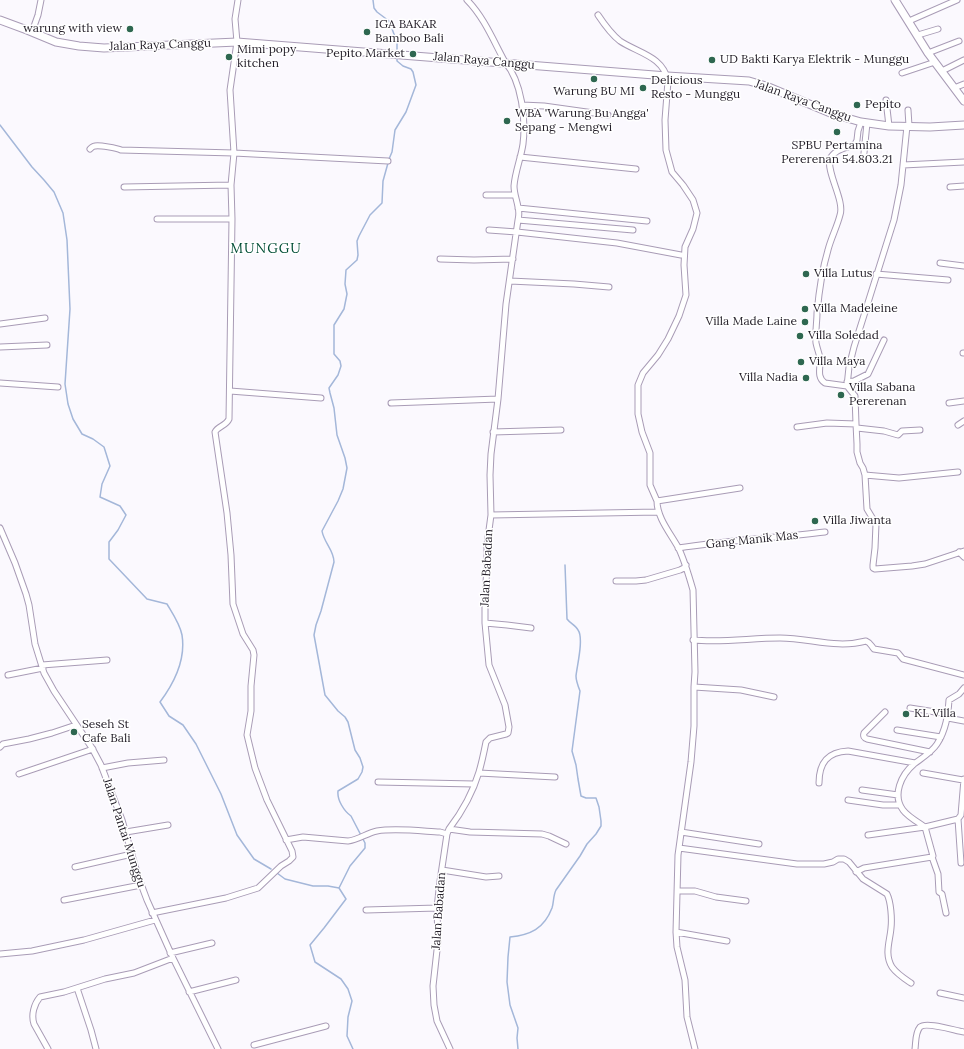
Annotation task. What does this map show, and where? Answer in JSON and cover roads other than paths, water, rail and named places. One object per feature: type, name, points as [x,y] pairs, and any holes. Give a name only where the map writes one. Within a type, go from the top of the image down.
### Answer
[{"type":"main road","points":[[895,0],[928,52],[964,101]]},
{"type":"main road","name":"Jalan Raya Canggu","points":[[0,20],[56,42],[79,46],[104,48],[237,42],[735,80],[759,83],[833,114],[864,122],[889,126],[946,127],[964,125]]},
{"type":"street","points":[[32,32],[41,0]]},
{"type":"street","points":[[152,913],[226,898],[258,888],[293,857],[292,851],[266,800],[246,735],[251,711],[251,686],[254,655],[253,650],[242,634],[234,604],[227,512],[215,432],[228,421],[230,391],[232,185],[234,153],[230,90],[237,42],[235,19],[238,0]]},
{"type":"street","name":"Jalan Babadan","points":[[450,1049],[437,1022],[433,986],[438,941],[437,908],[448,831],[466,804],[479,773],[486,742],[490,738],[508,733],[509,727],[505,705],[489,665],[485,623],[485,597],[488,568],[487,545],[491,515],[491,454],[498,399],[506,304],[517,232],[518,208],[514,186],[523,143],[524,124],[519,91],[511,69],[505,62],[480,17],[467,0]]},
{"type":"street","points":[[909,21],[957,0]]},
{"type":"street","points":[[598,15],[607,28],[620,41],[655,59],[660,64],[667,76],[668,81],[665,120],[666,150],[672,172],[693,200],[697,214],[685,248],[684,265],[686,295],[679,316],[668,339],[658,355],[643,373],[638,385],[638,414],[642,432],[650,453],[650,485],[657,501],[658,512],[686,565],[693,590],[693,733],[691,762],[679,848],[676,932],[677,947],[685,980],[687,1017],[695,1049]]},
{"type":"street","points":[[918,35],[938,29]]},
{"type":"street","points":[[928,52],[959,41]]},
{"type":"street","points":[[942,71],[964,60]]},
{"type":"street","points":[[902,73],[935,62]]},
{"type":"street","points":[[954,88],[964,84]]},
{"type":"street","points":[[886,100],[889,126]]},
{"type":"street","points":[[522,105],[608,115]]},
{"type":"street","points":[[908,110],[908,126],[901,185],[894,220],[854,347],[847,384],[855,396],[858,457],[865,475],[867,509],[876,524],[873,568],[899,568],[925,564],[961,552],[964,557]]},
{"type":"street","points":[[864,122],[864,153]]},
{"type":"street","points":[[864,122],[858,131],[858,138],[855,144],[842,148],[832,155],[829,161],[831,173],[838,194],[841,212],[828,250],[819,298],[816,341],[820,358],[820,379],[825,383],[847,384],[868,374],[884,340]]},
{"type":"street","points":[[90,149],[98,145],[113,147],[121,150],[234,153],[388,161]]},
{"type":"street","points":[[520,157],[636,168]]},
{"type":"street","points":[[903,165],[964,162]]},
{"type":"street","points":[[124,187],[232,185]]},
{"type":"street","points":[[950,187],[964,186]]},
{"type":"street","points":[[486,195],[515,196]]},
{"type":"street","points":[[518,208],[647,221]]},
{"type":"street","points":[[157,219],[232,220]]},
{"type":"street","points":[[518,220],[634,230]]},
{"type":"street","points":[[489,230],[617,243],[681,255]]},
{"type":"street","points":[[440,259],[513,259]]},
{"type":"street","points":[[940,263],[964,266]]},
{"type":"street","points":[[876,274],[948,280]]},
{"type":"street","points":[[510,281],[609,287]]},
{"type":"street","points":[[0,324],[45,318]]},
{"type":"street","points":[[0,347],[47,345]]},
{"type":"street","points":[[0,383],[58,387]]},
{"type":"street","points":[[230,391],[322,398]]},
{"type":"street","points":[[391,403],[498,399]]},
{"type":"street","points":[[949,403],[964,401]]},
{"type":"street","points":[[958,425],[964,421]]},
{"type":"street","points":[[797,427],[827,423],[856,426],[898,435],[902,431],[920,430]]},
{"type":"street","points":[[493,432],[561,430]]},
{"type":"street","points":[[865,475],[899,478],[958,472]]},
{"type":"street","points":[[657,501],[740,488]]},
{"type":"street","points":[[491,515],[658,512]]},
{"type":"street","name":"Jalan Pantai Munggu","points":[[0,528],[26,594],[35,644],[42,666],[54,691],[93,749],[102,768],[112,791],[126,832],[141,885],[152,913],[172,958],[218,1049]]},
{"type":"street","name":"Gang Manik Mas","points":[[678,548],[721,542],[776,538],[825,532]]},
{"type":"street","points":[[616,581],[636,582],[646,580],[680,570],[686,565]]},
{"type":"street","points":[[485,623],[507,624],[531,628]]},
{"type":"street","points":[[693,640],[732,641],[798,638],[825,644],[856,644],[866,641],[870,643],[874,649],[898,653],[903,659],[964,675]]},
{"type":"street","points":[[8,676],[42,666],[106,660]]},
{"type":"street","points":[[694,687],[741,690],[774,697]]},
{"type":"street","points":[[946,913],[942,894],[939,892],[938,874],[932,858],[933,856],[925,827],[904,812],[900,805],[898,795],[904,776],[915,763],[930,752],[937,744],[946,725],[949,700],[959,694],[964,688]]},
{"type":"street","points":[[910,708],[964,721]]},
{"type":"street","points":[[885,712],[864,733],[864,738],[930,752]]},
{"type":"street","points":[[0,747],[3,744],[29,739],[76,725]]},
{"type":"street","points":[[897,730],[940,737]]},
{"type":"street","points":[[18,774],[93,749]]},
{"type":"street","points":[[819,783],[819,772],[821,766],[830,756],[835,753],[848,751],[915,763]]},
{"type":"street","points":[[102,768],[128,763],[164,760]]},
{"type":"street","points":[[479,773],[555,777]]},
{"type":"street","points":[[923,773],[964,780],[961,816],[961,863]]},
{"type":"street","points":[[378,782],[474,784]]},
{"type":"street","points":[[862,790],[898,795]]},
{"type":"street","points":[[848,800],[883,805],[900,805]]},
{"type":"street","points":[[868,834],[925,827],[961,816]]},
{"type":"street","points":[[126,832],[168,825]]},
{"type":"street","points":[[286,840],[303,837],[348,842],[370,833],[392,830],[542,834],[566,844]]},
{"type":"street","points":[[681,832],[759,844]]},
{"type":"street","points":[[679,848],[810,865],[824,864],[838,859],[844,859],[849,862],[863,879],[887,894],[889,898],[892,922],[888,959],[892,967],[911,984]]},
{"type":"street","points":[[75,867],[132,854]]},
{"type":"street","points":[[856,872],[864,868],[932,858]]},
{"type":"street","points":[[442,870],[486,877],[499,876]]},
{"type":"street","points":[[64,900],[141,885]]},
{"type":"street","points":[[677,891],[695,891],[716,897],[746,901]]},
{"type":"street","points":[[366,910],[437,908]]},
{"type":"street","points":[[0,954],[32,951],[84,940],[155,920]]},
{"type":"street","points":[[676,932],[727,941]]},
{"type":"street","points":[[170,953],[212,943]]},
{"type":"street","points":[[48,1049],[33,1020],[33,1013],[38,998],[64,992],[98,980],[134,973],[172,958]]},
{"type":"street","points":[[189,992],[236,980]]},
{"type":"street","points":[[77,988],[96,1049]]},
{"type":"street","points":[[940,993],[964,998]]},
{"type":"street","points":[[915,1049],[917,1033],[924,1025],[964,1032]]},
{"type":"street","points":[[254,1045],[326,1026]]},
{"type":"waterway","points":[[373,0],[374,8],[377,12],[389,21],[397,42],[397,52]]},
{"type":"waterway","points":[[389,159],[392,152],[395,130],[406,112],[416,85],[411,69],[403,66],[397,61],[397,58]]},
{"type":"waterway","points":[[0,125],[32,167],[54,192],[63,213],[67,240],[70,309],[65,384],[68,404],[73,419],[82,434],[93,439],[104,447],[110,466],[102,484],[100,497],[120,506],[126,515],[118,530],[109,542],[109,559],[147,599],[167,604],[180,627],[183,644],[181,662],[175,679],[160,702],[169,716],[183,725],[196,744],[221,794],[237,835],[254,859],[271,869]]},
{"type":"waterway","points":[[339,888],[350,866],[365,848],[365,843],[351,816],[342,805],[338,794],[338,791],[358,779],[363,767],[355,750],[348,722],[325,695],[314,635],[334,562],[334,558],[322,531],[343,489],[347,468],[337,435],[334,408],[329,388],[338,375],[341,366],[340,361],[334,354],[334,325],[344,309],[347,294],[345,284],[346,270],[357,260],[357,241],[359,236],[370,215],[382,203],[383,181],[388,163]]},
{"type":"waterway","points":[[518,1049],[518,1028],[510,1005],[507,982],[510,937],[524,935],[536,930],[545,921],[552,908],[556,890],[601,826],[599,807],[596,798],[586,798],[581,796],[572,751],[580,691],[576,676],[580,652],[580,634],[567,619],[565,565]]},
{"type":"waterway","points":[[277,873],[285,879],[313,886],[339,888],[346,899],[310,945],[315,962],[341,979],[348,989],[352,1001],[348,1017],[347,1036],[353,1049]]},
{"type":"place","name":"warung with view","points":[[130,29]]},
{"type":"place","name":"IGA BAKAR Bamboo Bali","points":[[367,32]]},
{"type":"place","name":"Pepito Market","points":[[413,54]]},
{"type":"place","name":"Mimi popy kitchen","points":[[229,57]]},
{"type":"place","name":"UD Bakti Karya Elektrik - Munggu","points":[[712,60]]},
{"type":"place","name":"Warung BU MI","points":[[594,79]]},
{"type":"place","name":"Delicious Resto - Munggu","points":[[643,88]]},
{"type":"place","name":"Pepito","points":[[857,105]]},
{"type":"place","name":"WBA 'Warung Bu Angga' Sepang - Mengwi","points":[[507,121]]},
{"type":"place","name":"SPBU Pertamina Pererenan 54.803.21","points":[[837,132]]},
{"type":"place","name":"Villa Lutus","points":[[806,274]]},
{"type":"place","name":"Villa Madeleine","points":[[805,309]]},
{"type":"place","name":"Villa Made Laine","points":[[805,322]]},
{"type":"place","name":"Villa Soledad","points":[[800,336]]},
{"type":"place","name":"Villa Maya","points":[[801,362]]},
{"type":"place","name":"Villa Nadia","points":[[806,378]]},
{"type":"place","name":"Villa Sabana Pererenan","points":[[841,395]]},
{"type":"place","name":"Villa Jiwanta","points":[[815,521]]},
{"type":"place","name":"KL Villa","points":[[906,714]]},
{"type":"place","name":"Seseh St Cafe Bali","points":[[74,732]]},
{"type":"district","name":"MUNGGU","points":[[266,249]]}]
